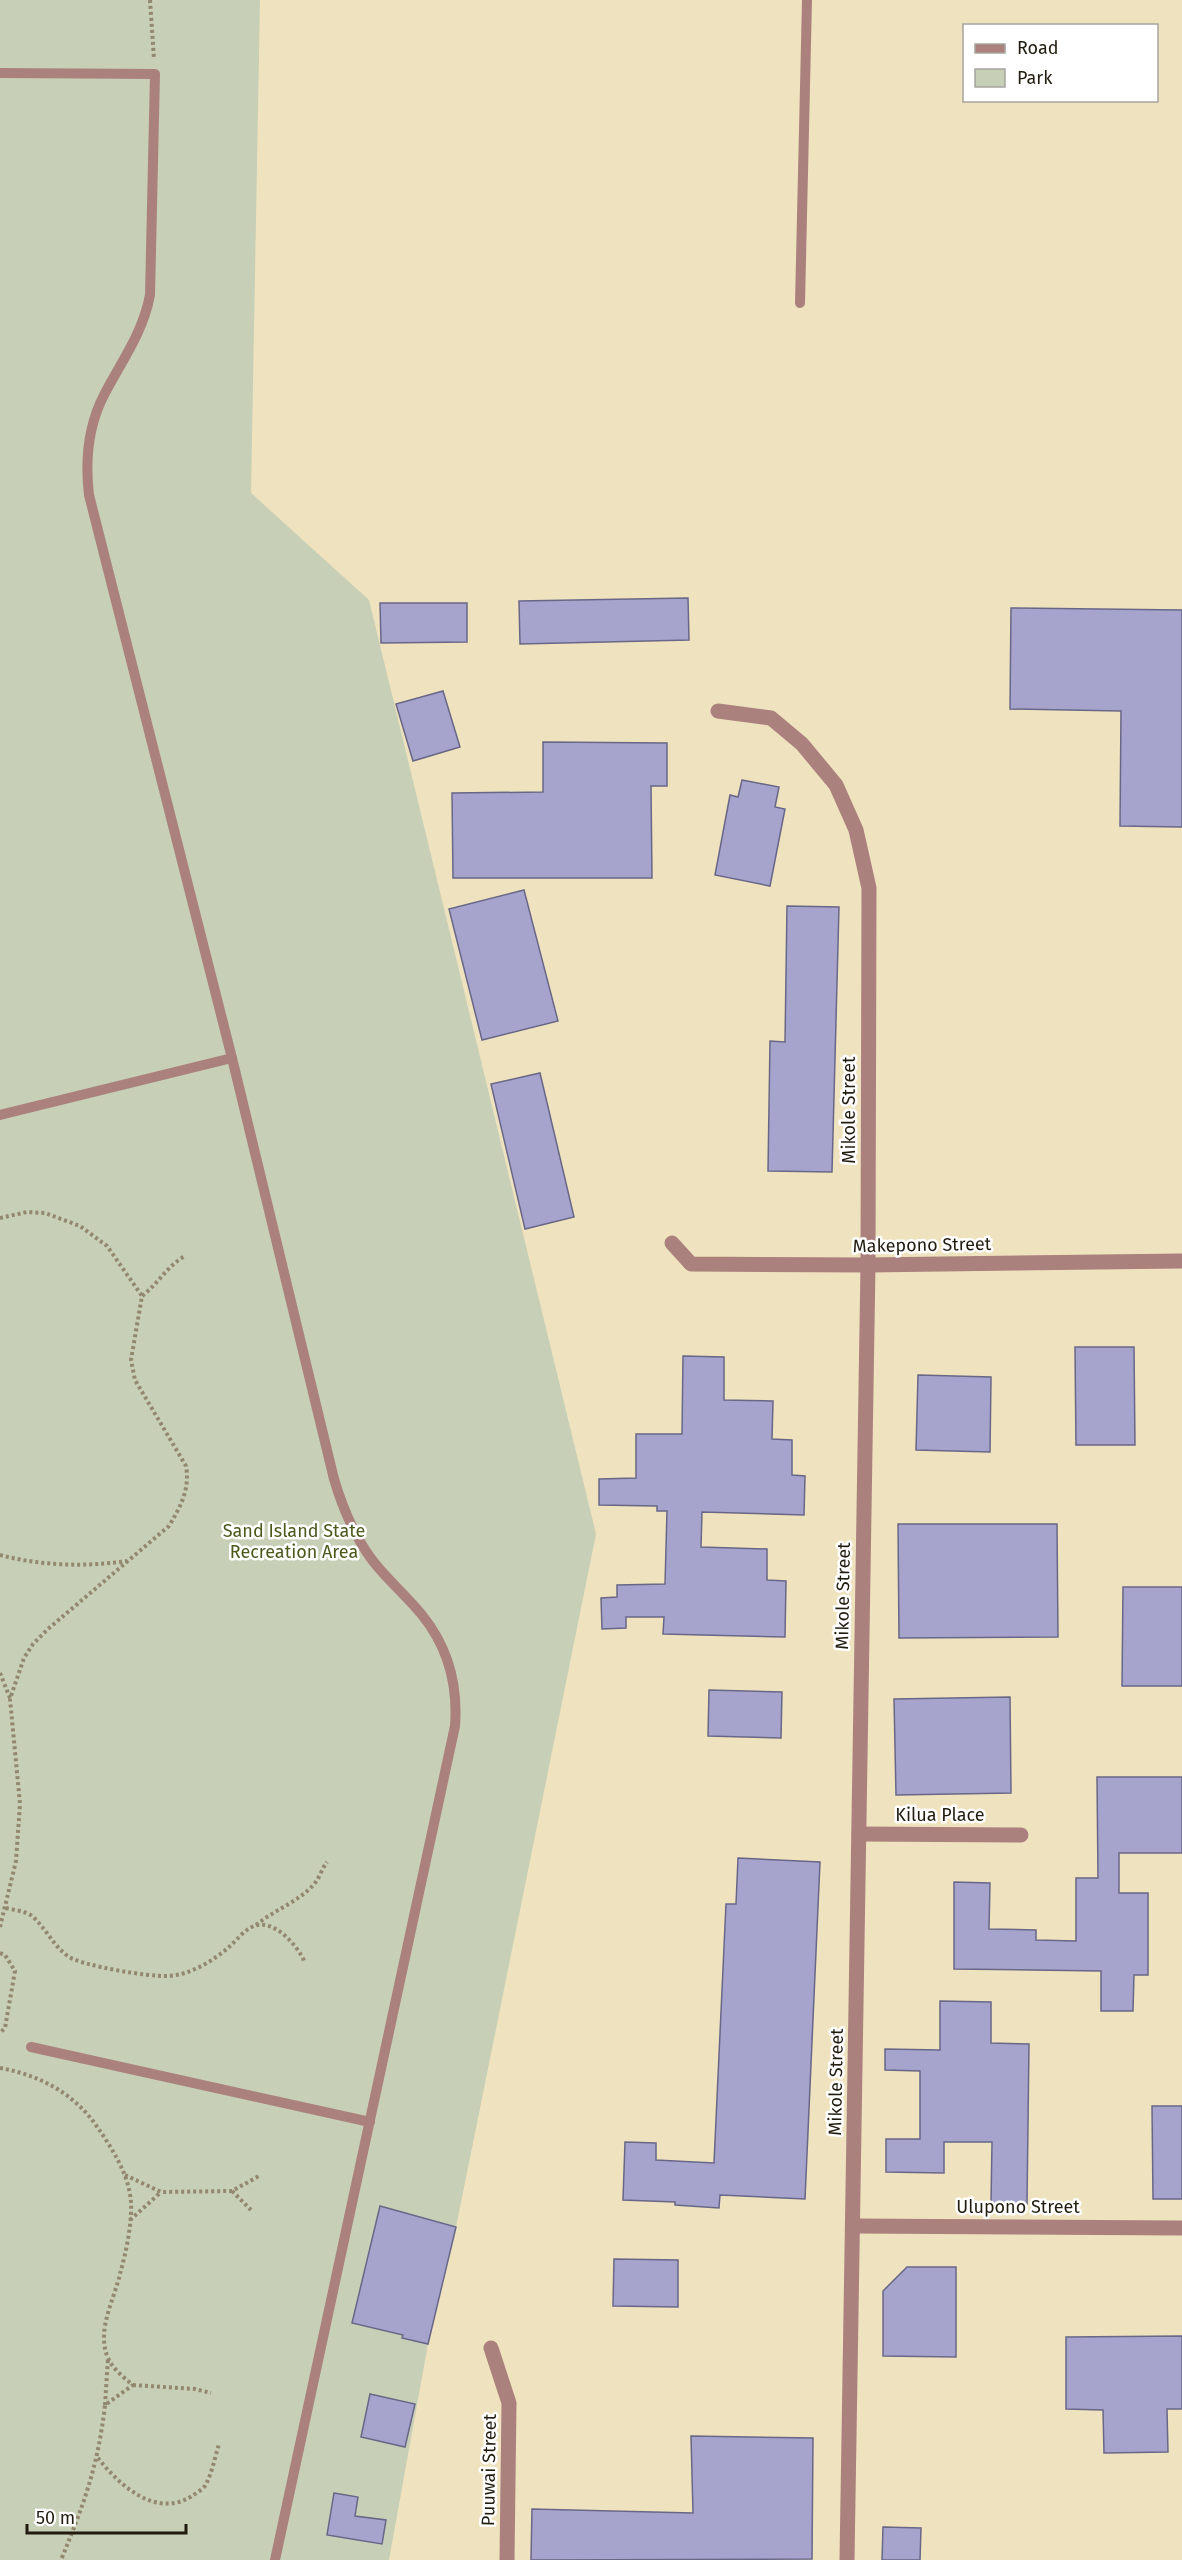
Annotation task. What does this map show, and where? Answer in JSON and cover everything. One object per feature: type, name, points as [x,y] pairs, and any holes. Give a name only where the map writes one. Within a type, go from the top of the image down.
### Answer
[{"type":"street","name":"Mikole Street","points":[[718,711],[771,718],[802,744],[836,785],[856,830],[869,888],[868,1265],[847,2560]]},
{"type":"street","name":"Makepono Street","points":[[672,1244],[691,1264],[868,1265],[1182,1261]]},
{"type":"street","name":"Kilua Place","points":[[859,1834],[1021,1835]]},
{"type":"street","name":"Ulupono Street","points":[[854,2226],[1182,2228]]},
{"type":"street","name":"Puuwai Street","points":[[491,2348],[509,2403],[507,2560]]},
{"type":"lane","points":[[800,303],[807,0]]},
{"type":"lane","points":[[0,73],[155,74],[150,295],[141,328],[103,397],[90,435],[86,475],[93,514],[232,1058],[340,1499],[370,1557],[421,1614],[441,1643],[451,1668],[456,1692],[455,1726],[274,2560]]},
{"type":"lane","points":[[0,1115],[232,1058]]},
{"type":"lane","points":[[31,2048],[370,2122]]},
{"type":"path","points":[[150,0],[155,74]]},
{"type":"path","points":[[0,1218],[27,1212],[45,1213],[80,1226],[108,1246],[141,1296],[131,1360],[135,1380],[186,1466],[189,1482],[180,1507],[169,1526],[33,1644],[24,1658],[10,1699]]},
{"type":"path","points":[[141,1296],[151,1289],[174,1262],[185,1256]]},
{"type":"path","points":[[0,1555],[54,1564],[86,1566],[127,1561]]},
{"type":"path","points":[[0,1673],[10,1699],[20,1804],[16,1861],[0,1927]]},
{"type":"path","points":[[6,1908],[31,1915],[47,1936],[70,1957],[94,1965],[168,1976],[198,1968],[213,1960],[271,1912],[289,1904],[304,1892],[315,1882],[327,1862]]},
{"type":"path","points":[[255,1925],[266,1925],[286,1935],[296,1946],[305,1964]]},
{"type":"path","points":[[0,1953],[5,1955],[15,1971],[5,2028],[0,2033]]},
{"type":"path","points":[[0,2068],[16,2070],[43,2080],[70,2098],[91,2117],[124,2175],[131,2202],[120,2277],[106,2321],[108,2358],[98,2457],[86,2498],[61,2560]]},
{"type":"path","points":[[124,2175],[161,2192],[232,2191],[259,2176]]},
{"type":"path","points":[[232,2191],[251,2210]]},
{"type":"path","points":[[130,2221],[161,2192]]},
{"type":"path","points":[[108,2358],[133,2385]]},
{"type":"path","points":[[105,2405],[133,2385],[211,2392]]},
{"type":"path","points":[[98,2457],[118,2482],[151,2502],[169,2504],[183,2502],[206,2486],[219,2444]]},
{"type":"green space","name":"Sand Island State Recreation Area","points":[[0,0],[260,0],[251,493],[369,600],[596,1534],[456,2227],[428,2344],[389,2560],[0,2560]]},
{"type":"building","points":[[688,598],[689,640],[520,644],[519,601]]},
{"type":"building","points":[[380,603],[467,603],[467,642],[381,643]]},
{"type":"building","points":[[1011,608],[1182,610],[1182,827],[1120,826],[1121,711],[1010,709]]},
{"type":"building","points":[[443,691],[460,747],[413,761],[396,704]]},
{"type":"building","points":[[543,742],[667,743],[667,786],[651,786],[652,878],[453,878],[452,793],[543,792]]},
{"type":"building","points":[[742,780],[779,787],[775,807],[785,809],[770,886],[715,875],[730,795],[738,797]]},
{"type":"building","points":[[524,890],[558,1021],[482,1040],[449,909]]},
{"type":"building","points":[[787,906],[839,907],[832,1172],[768,1171],[770,1041],[785,1042]]},
{"type":"building","points":[[540,1073],[574,1217],[525,1229],[491,1084]]},
{"type":"building","points":[[1075,1347],[1134,1347],[1135,1445],[1076,1445]]},
{"type":"building","points":[[683,1356],[724,1357],[724,1400],[773,1401],[772,1439],[792,1440],[792,1475],[805,1476],[804,1515],[702,1512],[701,1547],[767,1549],[767,1580],[786,1581],[785,1637],[663,1634],[664,1617],[626,1617],[626,1628],[602,1629],[601,1598],[617,1597],[617,1585],[665,1584],[667,1511],[657,1511],[657,1506],[599,1505],[599,1479],[636,1478],[636,1434],[682,1434]]},
{"type":"building","points":[[918,1375],[991,1377],[990,1452],[916,1450]]},
{"type":"building","points":[[898,1524],[1057,1524],[1058,1637],[899,1638]]},
{"type":"building","points":[[1123,1587],[1182,1587],[1182,1686],[1122,1686]]},
{"type":"building","points":[[709,1690],[782,1692],[781,1738],[708,1736]]},
{"type":"building","points":[[1010,1697],[1011,1793],[896,1795],[894,1699]]},
{"type":"building","points":[[1097,1777],[1182,1777],[1182,1853],[1119,1853],[1119,1893],[1148,1893],[1148,1975],[1134,1975],[1133,2011],[1101,2011],[1101,1971],[954,1969],[954,1882],[990,1883],[989,1929],[1036,1930],[1036,1940],[1076,1941],[1076,1878],[1098,1878]]},
{"type":"building","points":[[738,1858],[820,1862],[805,2199],[720,2195],[719,2208],[675,2205],[675,2202],[623,2200],[625,2142],[656,2143],[656,2160],[714,2163],[726,1904],[736,1904]]},
{"type":"building","points":[[940,2001],[991,2002],[991,2043],[1029,2044],[1027,2204],[991,2203],[992,2142],[944,2142],[944,2173],[886,2172],[886,2139],[920,2139],[920,2071],[885,2070],[885,2049],[940,2050]]},
{"type":"building","points":[[1152,2106],[1182,2106],[1182,2199],[1153,2199]]},
{"type":"building","points":[[380,2206],[456,2227],[428,2344],[402,2338],[403,2335],[352,2323]]},
{"type":"building","points":[[614,2259],[678,2260],[678,2307],[613,2306]]},
{"type":"building","points":[[907,2267],[956,2267],[956,2357],[883,2356],[883,2291]]},
{"type":"building","points":[[1182,2336],[1182,2409],[1167,2409],[1168,2452],[1104,2453],[1103,2410],[1066,2409],[1066,2337]]},
{"type":"building","points":[[370,2394],[415,2404],[405,2447],[361,2437]]},
{"type":"building","points":[[691,2436],[813,2438],[812,2559],[531,2560],[532,2509],[693,2513]]},
{"type":"building","points":[[334,2493],[358,2497],[355,2516],[386,2520],[382,2544],[327,2535]]},
{"type":"building","points":[[883,2527],[921,2528],[920,2560],[882,2560]]}]
